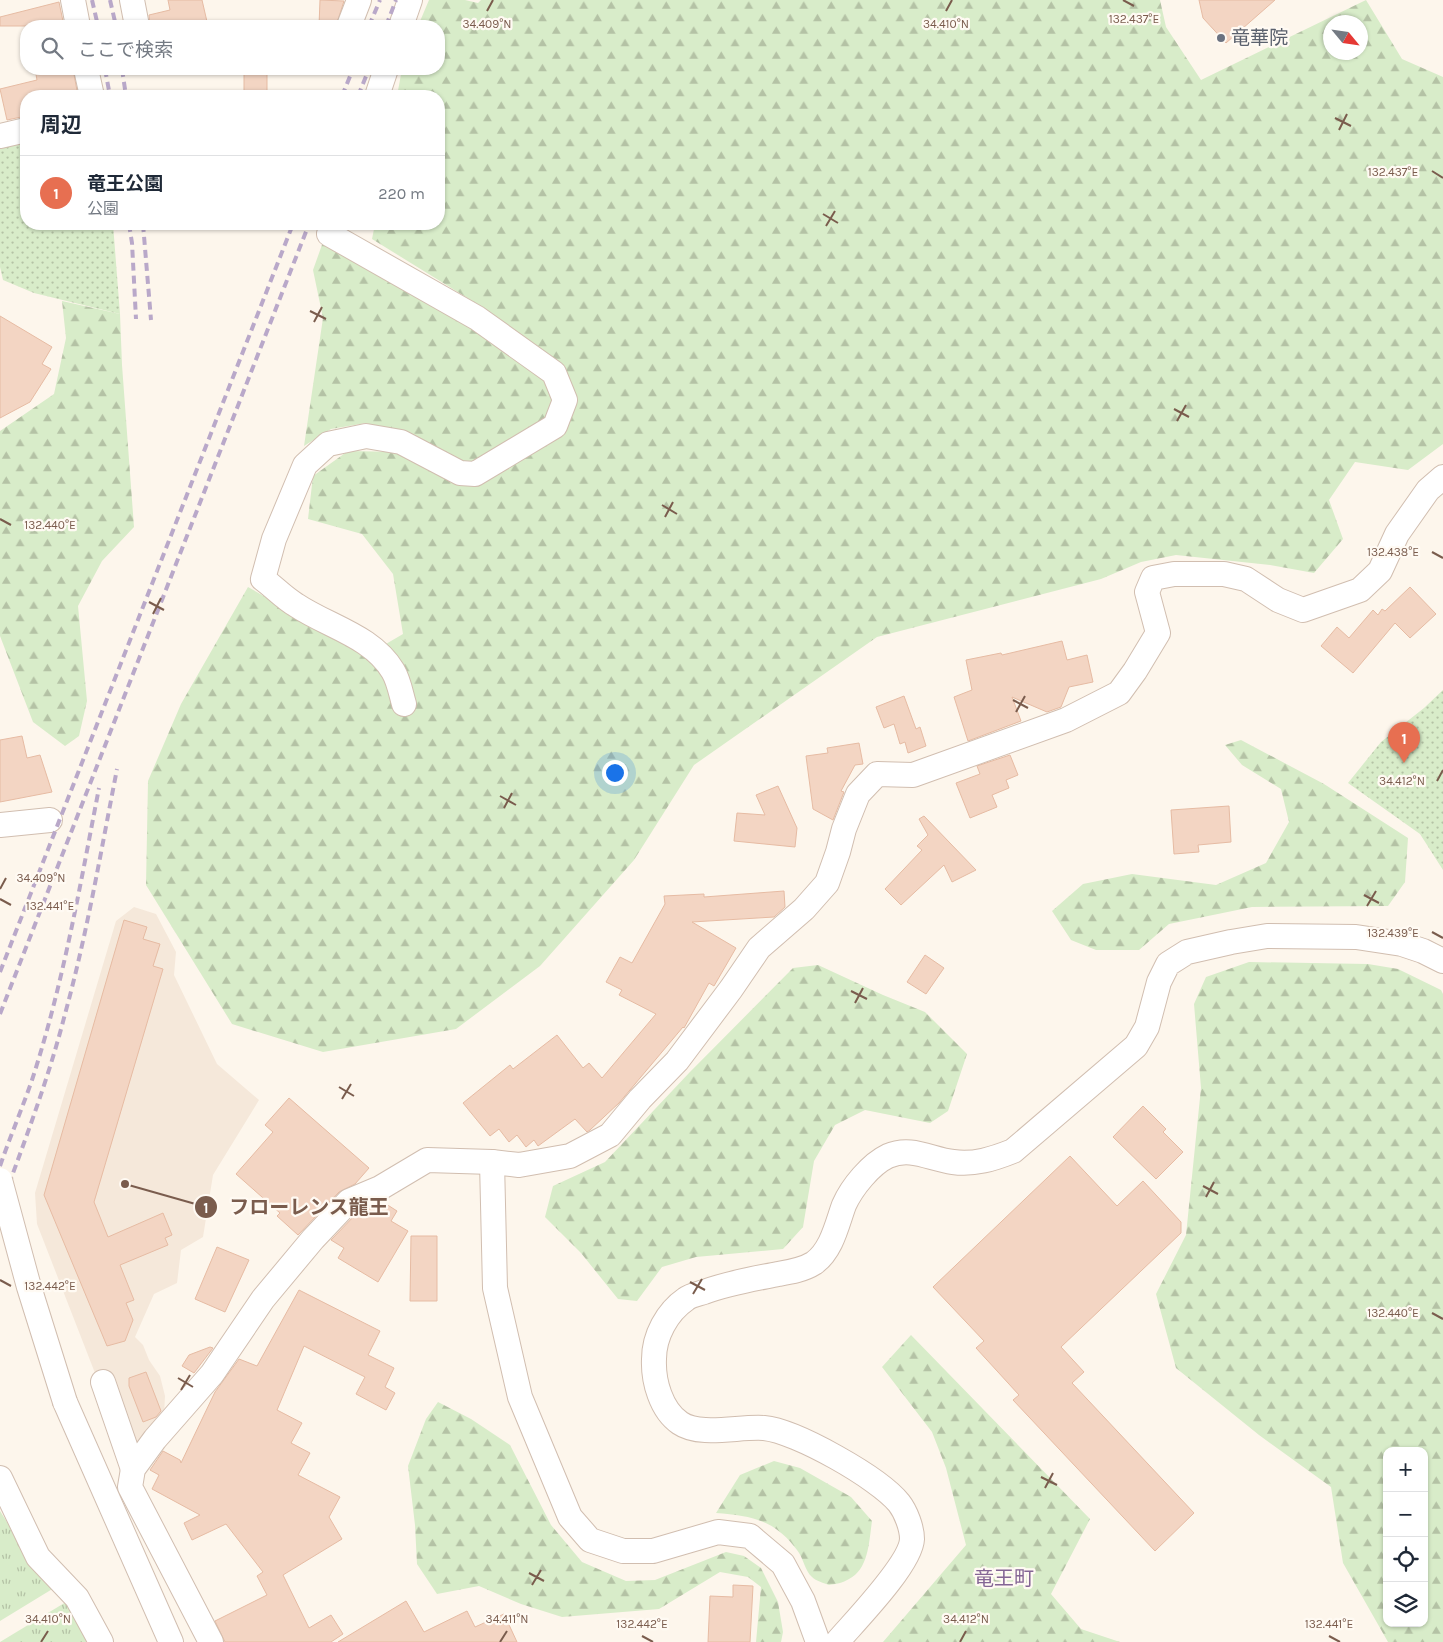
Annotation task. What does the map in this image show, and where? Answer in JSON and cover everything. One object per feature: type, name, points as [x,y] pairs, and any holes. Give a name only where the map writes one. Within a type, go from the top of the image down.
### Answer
[{"type":"street","points":[[73,0],[77,20]]},
{"type":"street","points":[[132,0],[136,20]]},
{"type":"street","points":[[351,20],[359,0]]},
{"type":"street","points":[[403,20],[410,0]]},
{"type":"street","points":[[87,75],[91,90]]},
{"type":"street","points":[[379,90],[384,75]]},
{"type":"street","points":[[0,136],[20,131]]},
{"type":"street","points":[[330,230],[329,234],[477,318],[554,373],[565,400],[555,426],[475,474],[460,473],[401,442],[366,436],[328,444],[305,465],[274,539],[263,578],[295,605],[356,637],[377,651],[394,672],[404,704]]},
{"type":"street","points":[[211,1642],[130,1487],[133,1469],[155,1439],[212,1374],[263,1299],[349,1201],[380,1188],[427,1160],[492,1162],[519,1166],[570,1156],[610,1135],[640,1099],[676,1061],[731,989],[759,948],[804,909],[827,883],[844,829],[858,794],[877,774],[913,775],[1066,720],[1118,694],[1158,634],[1147,592],[1153,578],[1174,574],[1224,574],[1246,580],[1278,600],[1303,610],[1360,590],[1380,571],[1398,534],[1428,490],[1443,477]]},
{"type":"street","points":[[0,825],[50,820]]},
{"type":"street","points":[[838,1642],[885,1587],[905,1558],[912,1540],[908,1521],[901,1506],[890,1492],[868,1476],[783,1431],[764,1428],[697,1430],[680,1423],[668,1410],[657,1390],[654,1359],[658,1337],[668,1316],[688,1298],[725,1284],[799,1270],[815,1262],[825,1251],[846,1202],[864,1176],[873,1165],[889,1156],[907,1151],[952,1162],[973,1162],[992,1159],[1013,1151],[1136,1046],[1147,1027],[1158,982],[1168,964],[1187,952],[1267,936],[1356,937],[1402,944],[1424,951],[1443,961]]},
{"type":"street","points":[[492,1162],[495,1288],[520,1397],[570,1518],[590,1540],[623,1550],[653,1551],[718,1532],[750,1536],[783,1564],[803,1601],[818,1642]]},
{"type":"street","points":[[0,1180],[29,1287],[65,1402],[171,1642]]},
{"type":"street","points":[[103,1382],[133,1469]]},
{"type":"street","points":[[0,1478],[38,1557],[76,1598],[101,1642]]},
{"type":"shaded area","points":[[134,907],[156,914],[176,952],[174,975],[217,1064],[259,1100],[213,1175],[203,1237],[181,1250],[177,1283],[154,1294],[135,1337],[143,1345],[149,1360],[160,1376],[165,1396],[164,1415],[130,1463],[37,1224],[35,1193],[116,921]]},
{"type":"green space","points":[[429,0],[465,0],[478,3],[481,0],[1160,0],[1166,27],[1201,80],[1323,21],[1323,60],[1368,60],[1368,15],[1335,15],[1366,0],[1402,59],[1443,77],[1443,444],[1408,470],[1355,462],[1329,500],[1343,539],[1314,573],[1270,565],[1176,555],[1141,562],[1101,579],[877,637],[694,765],[634,860],[540,966],[456,1029],[323,1052],[232,1024],[146,885],[148,781],[181,704],[248,587],[367,655],[403,634],[393,574],[362,534],[308,519],[313,476],[348,451],[400,452],[449,477],[561,432],[557,363],[482,307],[372,239],[374,230],[445,230],[445,90],[398,90],[401,75],[445,75],[445,20],[421,20]]},
{"type":"green space","points":[[20,137],[20,230],[113,230],[120,314],[34,293],[3,280],[0,267],[0,142]]},
{"type":"green space","points":[[323,242],[468,321],[548,378],[557,401],[548,420],[476,464],[462,465],[406,436],[366,423],[331,429],[304,446],[323,318],[313,270]]},
{"type":"green space","points":[[62,301],[120,314],[134,527],[102,561],[78,606],[87,701],[79,736],[65,746],[33,722],[0,636],[0,431],[54,394],[66,338]]},
{"type":"green space","points":[[1443,690],[1443,870],[1420,834],[1348,783],[1381,742],[1424,708]]},
{"type":"green space","points":[[1241,740],[1324,784],[1408,838],[1405,882],[1388,906],[1252,907],[1169,924],[1139,950],[1096,950],[1071,940],[1052,911],[1083,884],[1132,874],[1216,885],[1266,863],[1289,822],[1281,789],[1242,765],[1225,745]]},
{"type":"green space","points":[[1249,962],[1368,964],[1398,969],[1441,990],[1443,994],[1443,1642],[1388,1642],[1343,1563],[1331,1487],[1259,1435],[1176,1368],[1156,1294],[1186,1235],[1201,1088],[1194,1004],[1206,977]]},
{"type":"green space","points":[[818,965],[925,1012],[967,1054],[948,1111],[930,1123],[865,1110],[835,1125],[814,1161],[803,1227],[783,1249],[696,1257],[662,1267],[637,1301],[618,1299],[581,1253],[545,1217],[553,1186],[605,1162],[689,1073],[793,968]]},
{"type":"green space","points":[[911,1335],[1090,1519],[1051,1594],[1081,1629],[1120,1642],[883,1642],[966,1545],[946,1468],[932,1432],[882,1367]]},
{"type":"green space","points":[[438,1402],[471,1419],[510,1445],[551,1525],[582,1562],[626,1581],[655,1580],[726,1552],[744,1556],[761,1568],[778,1602],[783,1632],[781,1642],[756,1642],[761,1587],[748,1577],[720,1572],[659,1609],[562,1617],[521,1604],[479,1586],[437,1594],[417,1564],[415,1525],[408,1466],[426,1419]]},
{"type":"green space","points":[[774,1461],[800,1468],[851,1497],[872,1521],[869,1546],[864,1562],[861,1569],[849,1579],[829,1585],[818,1581],[810,1574],[799,1553],[788,1540],[770,1525],[751,1518],[716,1513],[740,1475]]},
{"type":"green space","points":[[0,1511],[31,1560],[54,1588],[0,1621]]},
{"type":"green space","points":[[66,1602],[94,1642],[0,1642]]},
{"type":"building","points":[[168,0],[202,0],[207,20],[149,20],[149,15],[170,10]]},
{"type":"building","points":[[320,0],[344,1],[338,20],[319,20]]},
{"type":"building","points":[[1199,0],[1275,0],[1226,43],[1203,18]]},
{"type":"building","points":[[59,2],[63,20],[20,20],[20,26],[0,26],[0,17]]},
{"type":"building","points":[[36,75],[74,75],[77,90],[20,90],[20,117],[7,120],[0,89],[37,80]]},
{"type":"building","points":[[244,75],[267,75],[267,90],[244,90]]},
{"type":"building","points":[[0,316],[52,347],[42,364],[51,369],[30,402],[0,418]]},
{"type":"building","points":[[1410,587],[1436,614],[1410,638],[1395,623],[1353,673],[1321,646],[1337,627],[1349,638],[1373,610],[1378,615],[1382,609],[1385,611]]},
{"type":"building","points":[[1062,641],[1067,660],[1087,655],[1093,682],[1069,687],[1061,707],[1047,712],[1012,697],[1021,721],[968,741],[954,697],[972,690],[966,660],[1001,653],[1002,655]]},
{"type":"building","points":[[904,696],[916,729],[920,727],[926,746],[908,753],[905,742],[900,744],[894,724],[884,728],[876,707]]},
{"type":"building","points":[[22,736],[27,758],[40,755],[52,792],[0,802],[0,740]]},
{"type":"building","points":[[859,743],[863,764],[855,765],[841,791],[844,792],[833,820],[813,809],[806,756],[828,753],[827,748]]},
{"type":"building","points":[[1010,755],[1018,775],[1006,780],[1009,788],[992,795],[997,807],[970,818],[956,783],[980,774],[977,766]]},
{"type":"building","points":[[778,786],[797,828],[795,847],[734,841],[737,813],[765,815],[756,795]]},
{"type":"building","points":[[1229,806],[1231,842],[1198,845],[1199,852],[1174,854],[1171,810]]},
{"type":"building","points":[[924,816],[976,870],[952,882],[944,865],[901,905],[885,889],[922,850],[917,846],[928,835],[919,819]]},
{"type":"building","points":[[784,891],[785,907],[774,917],[692,922],[736,948],[714,986],[709,983],[684,1028],[619,1103],[587,1132],[575,1119],[538,1146],[534,1140],[526,1147],[517,1135],[509,1142],[499,1129],[490,1136],[463,1103],[510,1065],[513,1069],[557,1035],[583,1068],[589,1063],[602,1078],[656,1014],[619,995],[622,990],[606,982],[620,957],[632,963],[665,904],[664,896],[704,894],[704,897]]},
{"type":"building","points":[[124,920],[147,927],[143,939],[160,944],[153,966],[163,969],[94,1202],[108,1237],[163,1213],[172,1235],[165,1238],[168,1245],[120,1265],[134,1300],[126,1303],[133,1320],[125,1341],[107,1346],[44,1195]]},
{"type":"building","points":[[925,955],[944,968],[926,994],[907,982]]},
{"type":"building","points":[[289,1098],[369,1168],[355,1184],[339,1192],[298,1235],[277,1216],[280,1213],[236,1174],[273,1132],[265,1125]]},
{"type":"building","points":[[1143,1106],[1166,1129],[1163,1132],[1183,1152],[1156,1179],[1113,1137]]},
{"type":"building","points":[[1070,1156],[1117,1206],[1143,1181],[1181,1222],[1181,1233],[1061,1347],[1084,1372],[1072,1383],[1194,1513],[1155,1551],[1013,1400],[1019,1395],[976,1348],[984,1341],[933,1287]]},
{"type":"building","points":[[383,1202],[397,1211],[391,1221],[408,1231],[378,1282],[338,1258],[344,1248],[331,1240],[357,1213]]},
{"type":"building","points":[[411,1236],[437,1236],[437,1301],[410,1301]]},
{"type":"building","points":[[217,1247],[249,1260],[225,1312],[195,1299]]},
{"type":"building","points":[[299,1290],[380,1331],[368,1355],[394,1368],[385,1387],[395,1393],[386,1410],[356,1394],[365,1377],[304,1346],[277,1410],[302,1423],[291,1443],[310,1453],[298,1475],[340,1497],[329,1517],[342,1539],[283,1575],[309,1628],[331,1615],[343,1634],[331,1642],[225,1642],[215,1621],[267,1595],[257,1576],[263,1572],[226,1524],[192,1540],[184,1523],[200,1515],[152,1489],[159,1475],[150,1470],[163,1451],[180,1460],[181,1463],[215,1392],[239,1359],[257,1366]]},
{"type":"building","points":[[210,1347],[213,1348],[194,1373],[182,1366],[189,1355]]},
{"type":"building","points":[[146,1372],[161,1411],[156,1417],[143,1422],[129,1386],[129,1378]]},
{"type":"building","points":[[733,1585],[753,1586],[750,1642],[708,1642],[710,1596],[733,1597]]},
{"type":"building","points":[[406,1601],[424,1632],[467,1611],[475,1627],[504,1614],[517,1642],[338,1642]]},
{"type":"railway","points":[[92,0],[97,20]]},
{"type":"railway","points":[[110,0],[115,20]]},
{"type":"railway","points":[[372,20],[380,0]]},
{"type":"railway","points":[[388,20],[396,0]]},
{"type":"railway","points":[[106,75],[109,90]]},
{"type":"railway","points":[[123,75],[125,90]]},
{"type":"railway","points":[[344,90],[351,75]]},
{"type":"railway","points":[[360,90],[367,75]]},
{"type":"railway","points":[[130,230],[136,319]]},
{"type":"railway","points":[[144,230],[151,320]]},
{"type":"railway","points":[[0,972],[291,230]]},
{"type":"railway","points":[[0,1014],[307,230]]},
{"type":"railway","points":[[0,1209],[43,1088],[73,984],[117,769]]},
{"type":"railway","points":[[0,1166],[32,1080],[53,1008],[78,898],[99,788]]},
{"type":"place","name":"竜華院","points":[[1221,38]]},
{"type":"place","name":"竜王公園","points":[[1404,763]]},
{"type":"place","name":"フローレンス龍王","points":[[125,1184]]},
{"type":"district","name":"竜王町","points":[[1004,1578]]}]
